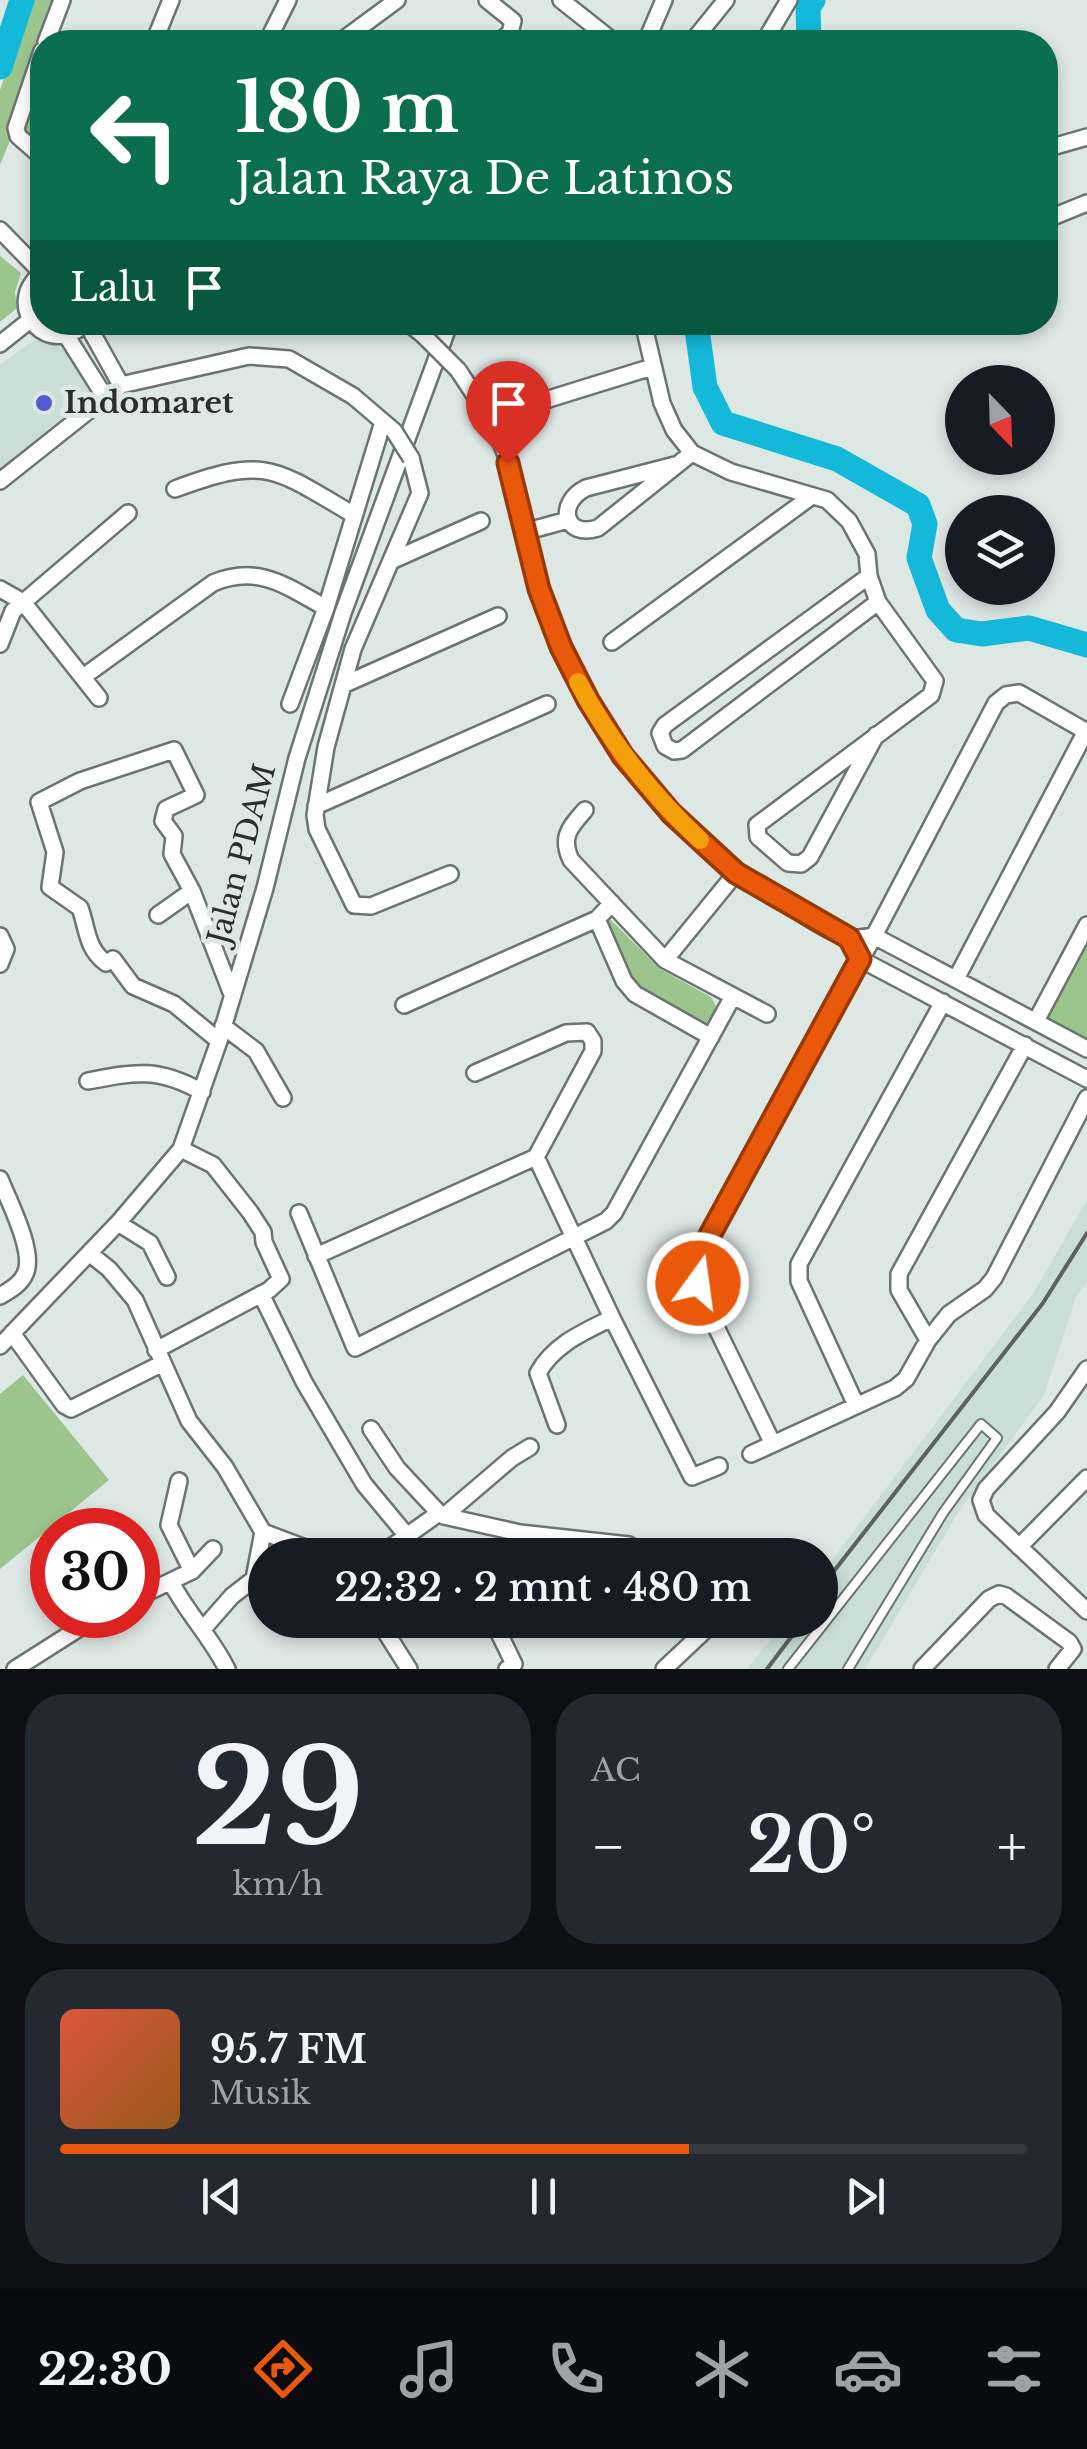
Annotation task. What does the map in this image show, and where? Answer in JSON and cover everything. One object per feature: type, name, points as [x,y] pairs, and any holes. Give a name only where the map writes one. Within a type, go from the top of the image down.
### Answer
[{"type":"street","points":[[51,30],[62,0]]},
{"type":"street","points":[[159,30],[171,0]]},
{"type":"street","points":[[273,30],[288,0]]},
{"type":"street","points":[[357,30],[398,0]]},
{"type":"street","points":[[487,0],[513,22],[511,30]]},
{"type":"street","points":[[651,30],[664,0]]},
{"type":"street","points":[[702,30],[726,0]]},
{"type":"street","points":[[771,30],[789,0]]},
{"type":"street","points":[[564,1],[599,30]]},
{"type":"street","points":[[30,87],[16,128],[18,136],[30,147]]},
{"type":"street","points":[[1058,145],[1087,137]]},
{"type":"street","points":[[1058,215],[1087,203]]},
{"type":"street","points":[[0,230],[30,261]]},
{"type":"street","points":[[0,344],[30,320],[26,310],[30,287]]},
{"type":"street","points":[[66,335],[105,397]]},
{"type":"street","points":[[93,335],[121,385]]},
{"type":"street","points":[[422,335],[458,370],[489,418],[508,463],[539,589],[561,647],[588,700],[623,756],[671,813],[736,873],[849,938],[860,959],[1087,1078]]},
{"type":"street","name":"Jalan PDAM","points":[[0,1346],[118,1223],[181,1150],[266,888],[297,758],[338,631],[445,335]]},
{"type":"street","points":[[646,335],[652,367],[674,430],[692,453],[731,472],[827,500],[849,521],[867,554],[878,602],[935,680],[931,695],[876,735],[757,825],[758,837],[788,863],[801,864],[810,857],[876,735]]},
{"type":"street","points":[[0,480],[121,385],[249,356],[289,359],[353,396],[389,427],[411,458],[420,494],[353,649],[326,747],[316,829],[354,905],[372,906],[450,874]]},
{"type":"street","points":[[523,407],[652,367]]},
{"type":"street","points":[[290,704],[326,608],[354,516],[389,427]]},
{"type":"street","points":[[676,465],[573,494],[566,508],[568,520],[577,529],[588,532],[598,528],[692,453]]},
{"type":"street","points":[[174,490],[213,475],[268,469],[290,477],[354,516]]},
{"type":"street","points":[[612,642],[812,496]]},
{"type":"street","points":[[0,644],[13,612],[128,513]]},
{"type":"street","points":[[524,532],[568,520]]},
{"type":"street","points":[[391,561],[481,521]]},
{"type":"street","points":[[82,677],[213,583],[235,574],[280,582],[326,608]]},
{"type":"street","points":[[869,576],[665,726],[660,734],[665,746],[682,750],[878,602]]},
{"type":"street","points":[[0,589],[23,602],[99,698]]},
{"type":"street","points":[[344,685],[498,616]]},
{"type":"street","points":[[772,1444],[701,1296],[697,1267],[704,1246],[1000,698],[1018,693],[1086,731],[956,979]]},
{"type":"street","points":[[316,806],[546,704]]},
{"type":"street","points":[[231,992],[192,891],[172,854],[174,836],[163,820],[166,810],[196,794],[174,750],[80,781],[39,802],[55,852],[50,888],[80,908],[88,942],[100,959],[106,964],[112,959],[134,986],[256,1051],[283,1098]]},
{"type":"street","points":[[585,810],[569,828],[566,850],[570,860],[665,960],[766,1014]]},
{"type":"street","points":[[665,960],[736,873]]},
{"type":"street","points":[[158,915],[192,891]]},
{"type":"street","points":[[404,1005],[597,919],[612,903]]},
{"type":"street","points":[[597,919],[624,980],[635,994],[711,1037]]},
{"type":"street","points":[[1036,1021],[1087,926]]},
{"type":"street","points":[[0,936],[6,949],[0,964]]},
{"type":"street","points":[[849,938],[874,936],[1087,1049]]},
{"type":"street","points":[[300,1214],[355,1348],[577,1238],[614,1213],[732,998]]},
{"type":"street","points":[[856,1405],[799,1281],[799,1264],[943,1002]]},
{"type":"street","points":[[316,1256],[536,1158],[593,1042],[587,1032],[566,1034],[475,1073]]},
{"type":"street","points":[[928,1340],[899,1290],[899,1274],[1025,1046]]},
{"type":"street","points":[[88,1081],[151,1072],[178,1078],[202,1092]]},
{"type":"street","points":[[750,1454],[895,1388],[906,1379],[948,1314],[985,1289],[994,1278],[1087,1098]]},
{"type":"street","points":[[12,1333],[64,1405],[71,1409],[281,1279],[263,1232],[213,1165],[181,1150]]},
{"type":"street","points":[[536,1158],[692,1477],[718,1466]]},
{"type":"street","points":[[0,1179],[28,1262],[25,1274],[12,1290],[0,1296]]},
{"type":"street","points":[[118,1223],[150,1243],[166,1277]]},
{"type":"street","points":[[89,1253],[125,1284],[189,1421],[236,1483],[262,1532],[254,1579],[232,1596],[203,1629]]},
{"type":"street","points":[[260,1294],[304,1382],[364,1484],[408,1537],[530,1447]]},
{"type":"street","points":[[556,1425],[538,1373],[544,1361],[568,1340],[612,1318]]},
{"type":"street","points":[[1085,1605],[986,1514],[982,1495],[1056,1412],[1087,1369]]},
{"type":"street","points":[[371,1429],[397,1468],[441,1515],[527,1538]]},
{"type":"street","points":[[1020,1547],[1087,1478]]},
{"type":"street","points":[[179,1481],[169,1525],[192,1572]]},
{"type":"street","points":[[262,1532],[278,1538]]},
{"type":"street","points":[[160,1587],[192,1572],[213,1549]]},
{"type":"street","points":[[171,1582],[186,1610],[219,1650],[227,1669]]},
{"type":"street","points":[[922,1669],[998,1594],[1069,1642],[1073,1649],[1070,1656],[1057,1669]]},
{"type":"street","points":[[15,1669],[55,1638]]},
{"type":"street","points":[[389,1638],[409,1669]]},
{"type":"street","points":[[501,1638],[514,1664],[507,1669]]},
{"type":"street","points":[[664,1669],[692,1638]]},
{"type":"lane","points":[[788,1669],[981,1424],[998,1437],[943,1513],[848,1669]]},
{"type":"shaded area","points":[[43,337],[58,343],[96,391],[0,468],[0,365]]},
{"type":"shaded area","points":[[1087,1200],[1087,1282],[1076,1297],[1044,1395],[959,1511],[865,1669],[747,1669],[772,1638],[838,1638],[838,1552],[1033,1294]]},
{"type":"green space","points":[[32,0],[60,0],[51,17],[44,20],[43,30],[30,30],[30,152],[11,138],[0,165],[0,90]]},
{"type":"green space","points":[[0,256],[21,273],[15,292],[17,308],[0,322]]},
{"type":"green space","points":[[608,917],[660,969],[711,997],[717,1008],[707,1022],[700,1026],[641,997],[598,926]]},
{"type":"green space","points":[[1087,937],[1087,1039],[1046,1017]]},
{"type":"green space","points":[[23,1375],[109,1480],[75,1508],[30,1508],[30,1545],[0,1569],[0,1394]]},
{"type":"waterway","points":[[0,67],[22,0]]},
{"type":"waterway","points":[[809,30],[808,7],[813,0]]},
{"type":"waterway","points":[[698,335],[705,387],[723,423],[837,459],[918,505],[925,524],[919,558],[938,610],[956,630],[982,634],[1029,628],[1087,645]]},
{"type":"railway","points":[[838,1566],[1043,1303],[1087,1233]]},
{"type":"railway","points":[[767,1669],[790,1638]]},
{"type":"slow traffic","points":[[578,682],[623,756],[671,813],[700,840]]},
{"type":"place","name":"Indomaret","points":[[44,403]]},
{"type":"route","points":[[508,463],[539,589],[561,647],[623,756],[671,813],[736,873],[849,938],[860,959],[704,1246],[697,1267],[698,1283]]}]
